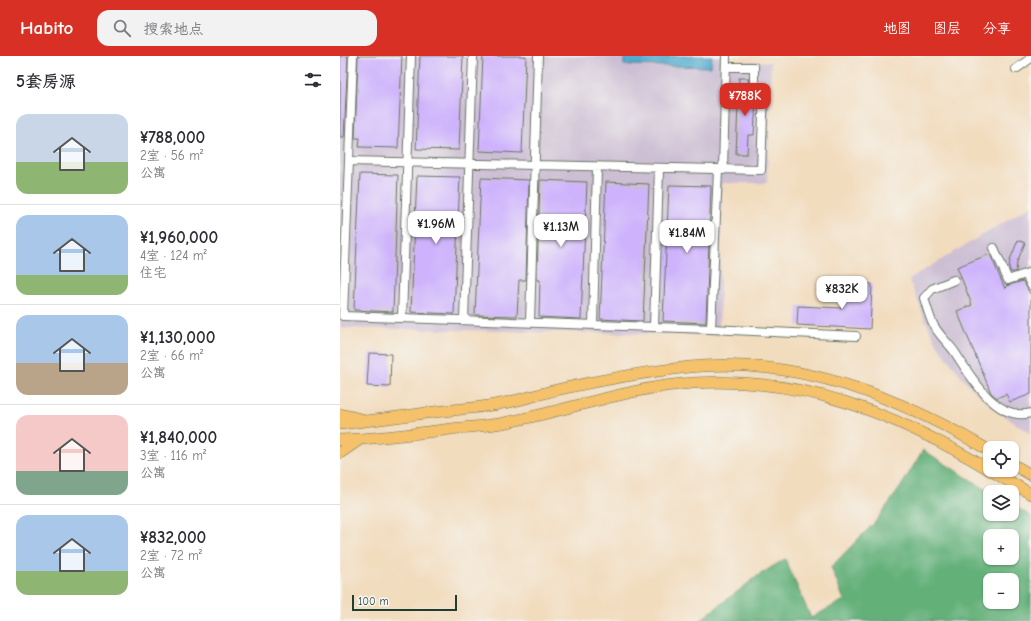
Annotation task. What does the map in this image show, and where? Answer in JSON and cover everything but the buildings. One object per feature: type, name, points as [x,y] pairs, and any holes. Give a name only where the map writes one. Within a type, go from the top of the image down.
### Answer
[{"type":"main road","points":[[340,424],[504,404],[558,390],[663,371],[690,367],[725,366],[767,368],[815,375],[863,390],[905,406],[983,447]]},
{"type":"main road","points":[[340,440],[360,440],[507,423],[627,393],[668,386],[720,382],[790,387],[814,392],[858,405],[930,437],[983,466]]},
{"type":"main road","points":[[340,414],[372,421]]},
{"type":"main road","points":[[340,453],[360,440]]},
{"type":"main road","points":[[1019,468],[1031,475]]},
{"type":"main road","points":[[1002,477],[1031,494]]},
{"type":"lane","points":[[353,56],[343,316],[711,329],[856,336]]},
{"type":"lane","points":[[402,318],[411,56]]},
{"type":"lane","points":[[464,320],[468,163],[473,56]]},
{"type":"lane","points":[[530,322],[538,56]]},
{"type":"lane","points":[[711,329],[726,56]]},
{"type":"lane","points":[[1016,69],[1031,58]]},
{"type":"lane","points":[[349,160],[659,169],[761,170],[764,88],[754,88],[754,67],[726,67]]},
{"type":"lane","points":[[593,325],[597,166]]},
{"type":"lane","points":[[654,327],[659,169]]},
{"type":"lane","points":[[994,248],[1008,280],[1029,273],[1031,285]]},
{"type":"lane","points":[[954,280],[932,289],[924,298],[934,326],[987,397],[999,406],[1012,412],[1022,415],[1031,413]]},
{"type":"shaded area","points":[[340,56],[730,56],[730,61],[771,62],[767,183],[722,183],[719,335],[340,328]]},
{"type":"shaded area","points":[[1031,206],[1031,434],[993,408],[968,384],[950,362],[937,344],[926,322],[909,279]]},
{"type":"green space","points":[[923,450],[983,488],[983,521],[1019,521],[1019,509],[1031,516],[1031,621],[699,621],[759,575],[785,559],[811,618],[844,600],[831,567],[876,521],[900,488]]},
{"type":"water","points":[[624,56],[712,56],[711,67],[624,65]]}]
